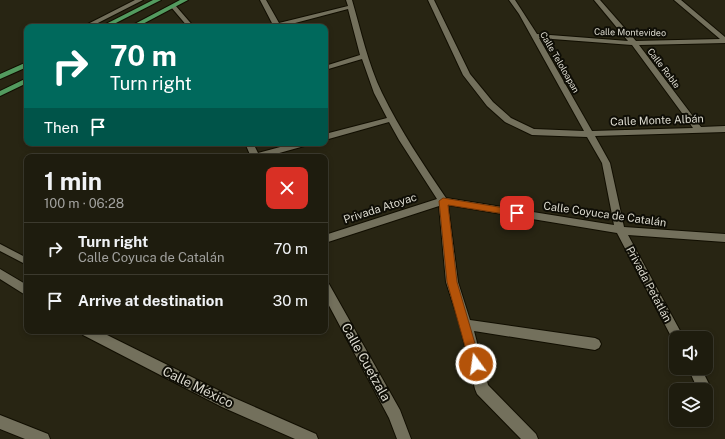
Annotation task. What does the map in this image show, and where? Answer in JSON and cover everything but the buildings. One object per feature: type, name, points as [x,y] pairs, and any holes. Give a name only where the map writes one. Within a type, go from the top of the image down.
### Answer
[{"type":"main road","points":[[109,24],[158,0]]},
{"type":"main road","points":[[138,24],[185,0]]},
{"type":"main road","points":[[0,77],[24,65]]},
{"type":"main road","points":[[0,94],[24,82]]},
{"type":"street","points":[[91,24],[140,0]]},
{"type":"street","points":[[263,0],[274,24]]},
{"type":"street","points":[[431,0],[456,48],[467,75],[490,104],[508,120],[532,132],[590,134]]},
{"type":"street","name":"Calle Teloloapan","points":[[512,0],[522,14],[606,163],[620,230]]},
{"type":"street","name":"Calle Roble","points":[[597,0],[634,43],[699,130]]},
{"type":"street","points":[[677,0],[725,41]]},
{"type":"street","points":[[282,24],[350,3],[364,56],[378,93],[391,119],[443,201],[452,282],[466,325],[482,389],[531,439]]},
{"type":"street","points":[[173,6],[188,24]]},
{"type":"street","points":[[122,9],[133,12]]},
{"type":"street","name":"Calle Montevideo","points":[[534,36],[634,43],[725,41]]},
{"type":"street","points":[[328,67],[364,56]]},
{"type":"street","points":[[328,136],[391,119]]},
{"type":"street","name":"Calle Monte Albán","points":[[590,134],[725,129]]},
{"type":"street","points":[[266,154],[294,146]]},
{"type":"street","name":"Calle Coyuca de Catalán","points":[[443,201],[620,230],[702,238],[725,238]]},
{"type":"street","name":"Privada Atoyac","points":[[328,238],[443,201]]},
{"type":"street","name":"Privada Petatlán","points":[[620,230],[674,331]]},
{"type":"street","points":[[0,273],[24,289]]},
{"type":"street","name":"Calle Cuetzala","points":[[328,292],[395,415],[404,439]]},
{"type":"street","points":[[466,325],[595,344]]},
{"type":"street","name":"Calle México","points":[[93,334],[227,402],[311,439]]},
{"type":"street","points":[[0,422],[43,439]]},
{"type":"lane","points":[[0,247],[24,260]]},
{"type":"route","points":[[476,364],[466,325],[452,282],[443,201],[517,213]]}]
